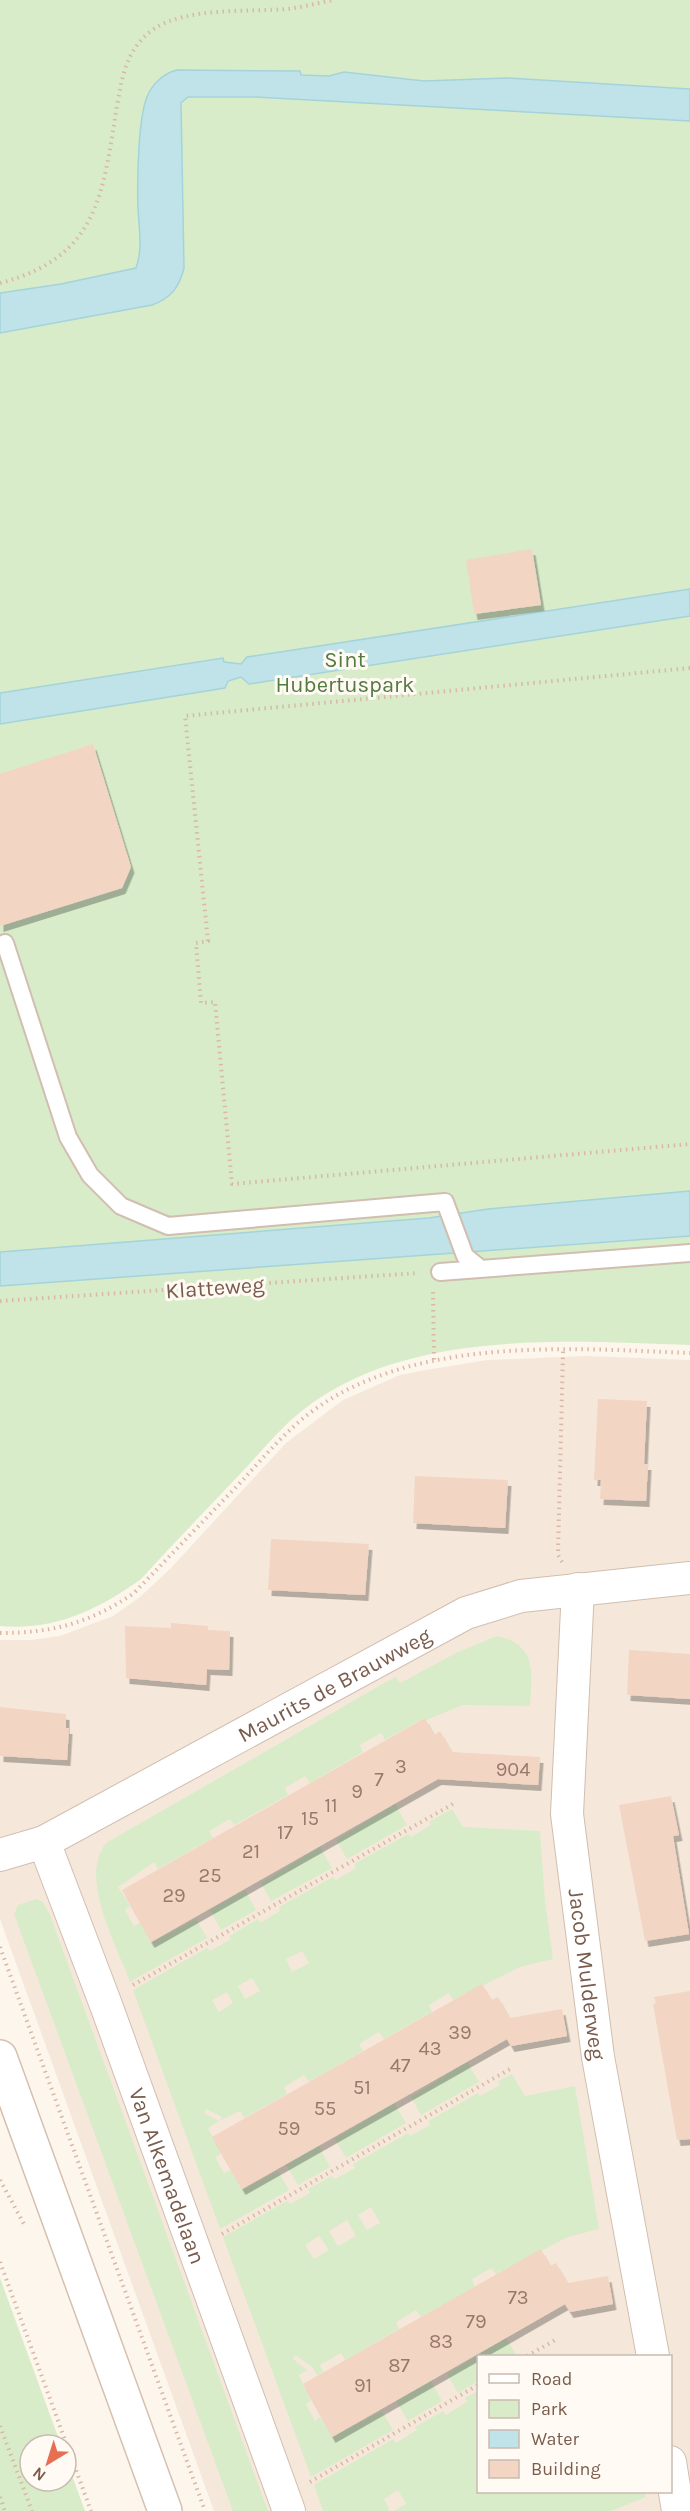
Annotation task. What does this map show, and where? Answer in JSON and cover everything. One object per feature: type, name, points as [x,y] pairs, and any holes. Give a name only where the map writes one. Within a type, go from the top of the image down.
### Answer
[{"type":"main road","points":[[0,2057],[165,2511]]},
{"type":"street","name":"Maurits de Brauwweg","points":[[0,1855],[44,1842],[466,1613],[521,1596],[690,1578]]},
{"type":"street","name":"Jacob Mulderweg","points":[[578,1589],[567,1814],[598,2057],[653,2355]]},
{"type":"street","name":"Van Alkemadelaan","points":[[44,1842],[106,2005],[289,2511]]},
{"type":"street","points":[[672,2474],[678,2511]]},
{"type":"lane","points":[[5,943],[68,1137],[90,1175],[121,1206],[168,1226],[445,1202],[465,1256],[481,1269]]},
{"type":"lane","points":[[435,1272],[690,1253]]},
{"type":"path","points":[[0,283],[51,264],[77,240],[93,214],[104,188],[123,72],[135,46],[154,29],[180,17],[291,8],[333,0]]},
{"type":"path","points":[[690,668],[185,716],[208,941],[196,943],[201,1003],[215,1002],[232,1184],[690,1144]]},
{"type":"path","name":"Klatteweg","points":[[0,1301],[435,1272]]},
{"type":"path","points":[[432,1303],[434,1361]]},
{"type":"path","points":[[563,1351],[558,1555],[578,1589]]},
{"type":"path","points":[[0,1633],[38,1632],[82,1623],[110,1609],[134,1593],[302,1420],[348,1391],[393,1371],[434,1361],[482,1355],[563,1351],[690,1353]]},
{"type":"path","points":[[127,1989],[453,1804]]},
{"type":"path","points":[[0,1947],[2,1959],[205,2511]]},
{"type":"path","points":[[215,2237],[510,2069]]},
{"type":"path","points":[[0,2262],[91,2511]]},
{"type":"path","points":[[529,2355],[557,2339]]},
{"type":"path","points":[[307,2484],[477,2386]]},
{"type":"path","points":[[0,2426],[32,2511]]},
{"type":"path","points":[[0,2498],[5,2511]]},
{"type":"shaded area","points":[[585,1356],[690,1360],[690,2511],[214,2511],[0,1919],[0,1640],[31,1640],[60,1636],[113,1616],[140,1597],[171,1568],[286,1443],[343,1400],[400,1375],[487,1360]]},
{"type":"green space","name":"Sint Hubertuspark","points":[[0,0],[690,0],[690,1345],[588,1342],[481,1346],[428,1355],[378,1369],[332,1391],[290,1421],[141,1579],[92,1609],[75,1616],[57,1622],[20,1627],[0,1626]]},
{"type":"green space","points":[[497,1636],[510,1640],[526,1653],[531,1671],[530,1706],[463,1705],[426,1720],[424,1718],[385,1740],[381,1733],[360,1745],[363,1752],[310,1783],[305,1776],[285,1788],[288,1795],[234,1825],[230,1819],[209,1831],[213,1838],[158,1869],[154,1862],[118,1887],[130,1906],[125,1910],[134,1926],[140,1923],[151,1943],[196,1919],[207,1938],[130,1982],[109,1931],[98,1893],[96,1874],[98,1858],[106,1843],[386,1682],[396,1677],[400,1683],[458,1652]]},
{"type":"green space","points":[[395,1804],[407,1825],[347,1859],[336,1840]]},
{"type":"green space","points":[[452,1809],[463,1827],[540,1831],[545,1901],[553,1959],[520,1967],[453,2000],[449,1993],[429,2005],[432,2012],[384,2039],[379,2032],[359,2044],[363,2051],[309,2082],[304,2075],[284,2087],[287,2094],[244,2118],[240,2111],[208,2128],[221,2154],[215,2157],[224,2173],[230,2170],[242,2190],[278,2171],[289,2190],[220,2229],[133,1990],[207,1948],[210,1951],[231,1939],[229,1936],[258,1919],[260,1923],[280,1911],[279,1907],[333,1877],[336,1880],[356,1868],[354,1864],[408,1834],[411,1837],[431,1825],[429,1822]],"holes":[[[302,1951],[309,1963],[292,1972],[286,1959]],[[252,1978],[260,1991],[245,1999],[238,1986]],[[227,1992],[233,2003],[219,2012],[212,2000]],[[206,2109],[222,2117],[219,2121],[204,2113]]]},
{"type":"green space","points":[[320,1847],[332,1868],[271,1901],[261,1883]]},
{"type":"green space","points":[[245,1890],[256,1910],[221,1930],[210,1910]]},
{"type":"green space","points":[[36,1899],[43,1902],[50,1915],[268,2511],[233,2511],[14,1914],[18,1905]]},
{"type":"green space","points":[[467,2062],[479,2082],[421,2115],[411,2097]]},
{"type":"green space","points":[[512,2074],[525,2096],[575,2086],[599,2229],[568,2237],[496,2274],[491,2268],[472,2279],[475,2287],[421,2317],[416,2310],[396,2322],[399,2329],[345,2360],[341,2353],[320,2365],[323,2372],[317,2375],[312,2367],[295,2355],[293,2359],[307,2370],[299,2375],[311,2401],[306,2404],[315,2421],[320,2417],[332,2437],[382,2411],[393,2430],[311,2477],[223,2237],[287,2201],[290,2204],[310,2193],[308,2189],[332,2176],[335,2179],[355,2168],[353,2164],[408,2133],[410,2136],[430,2125],[428,2121],[478,2093],[480,2096],[500,2085],[498,2081]],"holes":[[[371,2207],[380,2223],[367,2230],[358,2215]],[[347,2220],[356,2236],[338,2246],[329,2231]],[[319,2236],[329,2250],[314,2259],[305,2245]]]},
{"type":"green space","points":[[394,2103],[406,2123],[346,2158],[335,2139]]},
{"type":"green space","points":[[319,2146],[330,2167],[298,2185],[286,2165]]},
{"type":"green space","points":[[0,2278],[57,2433],[18,2433],[18,2493],[78,2492],[85,2511],[0,2511]]},
{"type":"green space","points":[[506,2338],[516,2355],[478,2355]]},
{"type":"green space","points":[[477,2356],[477,2382],[458,2393],[447,2374]]},
{"type":"green space","points":[[431,2381],[442,2401],[408,2421],[396,2401]]},
{"type":"green space","points":[[477,2392],[477,2493],[645,2493],[646,2497],[611,2511],[394,2511],[406,2504],[398,2490],[384,2499],[390,2511],[323,2511],[314,2485],[393,2439],[396,2443],[417,2430],[415,2427],[443,2411],[446,2415],[467,2402],[465,2398]]},
{"type":"water","points":[[177,70],[300,71],[301,75],[329,76],[344,72],[424,81],[506,78],[690,89],[690,121],[255,97],[188,97],[181,103],[184,268],[180,281],[173,291],[152,305],[0,333],[0,293],[61,284],[136,268],[140,246],[139,151],[144,107],[149,92],[155,84],[163,76]]},
{"type":"water","points":[[690,589],[690,616],[249,684],[241,677],[228,681],[225,688],[0,724],[0,693],[223,658],[224,662],[241,664],[247,657]]},
{"type":"water","points":[[690,1191],[690,1236],[0,1286],[0,1252],[429,1218],[488,1209]]},
{"type":"building","points":[[532,549],[541,605],[474,614],[466,560]]},
{"type":"building","points":[[93,744],[131,867],[122,888],[0,926],[0,774]]},
{"type":"building","points":[[598,1399],[647,1401],[644,1464],[648,1464],[646,1501],[600,1499],[601,1480],[594,1480]]},
{"type":"building","points":[[415,1476],[508,1480],[505,1528],[413,1523]]},
{"type":"building","points":[[271,1539],[369,1544],[365,1595],[268,1590]]},
{"type":"building","points":[[171,1623],[208,1626],[208,1630],[230,1631],[229,1670],[207,1669],[206,1685],[126,1678],[125,1626],[171,1628]]},
{"type":"building","points":[[629,1650],[690,1654],[690,1699],[627,1695]]},
{"type":"building","points":[[0,1707],[66,1714],[66,1728],[69,1728],[67,1760],[0,1756]]},
{"type":"building","points":[[425,1718],[434,1735],[440,1731],[452,1752],[540,1757],[538,1785],[438,1779],[151,1942],[122,1890]]},
{"type":"building","points":[[671,1796],[679,1835],[673,1836],[689,1934],[645,1941],[619,1805]]},
{"type":"building","points":[[482,1984],[492,2000],[498,1997],[510,2018],[562,2009],[567,2036],[511,2046],[507,2039],[242,2189],[212,2137]]},
{"type":"building","points":[[690,1991],[690,2139],[677,2140],[653,2004],[656,2003],[654,1997]]},
{"type":"building","points":[[541,2249],[550,2266],[556,2263],[568,2283],[608,2276],[613,2304],[570,2312],[565,2304],[332,2437],[303,2384]]}]
